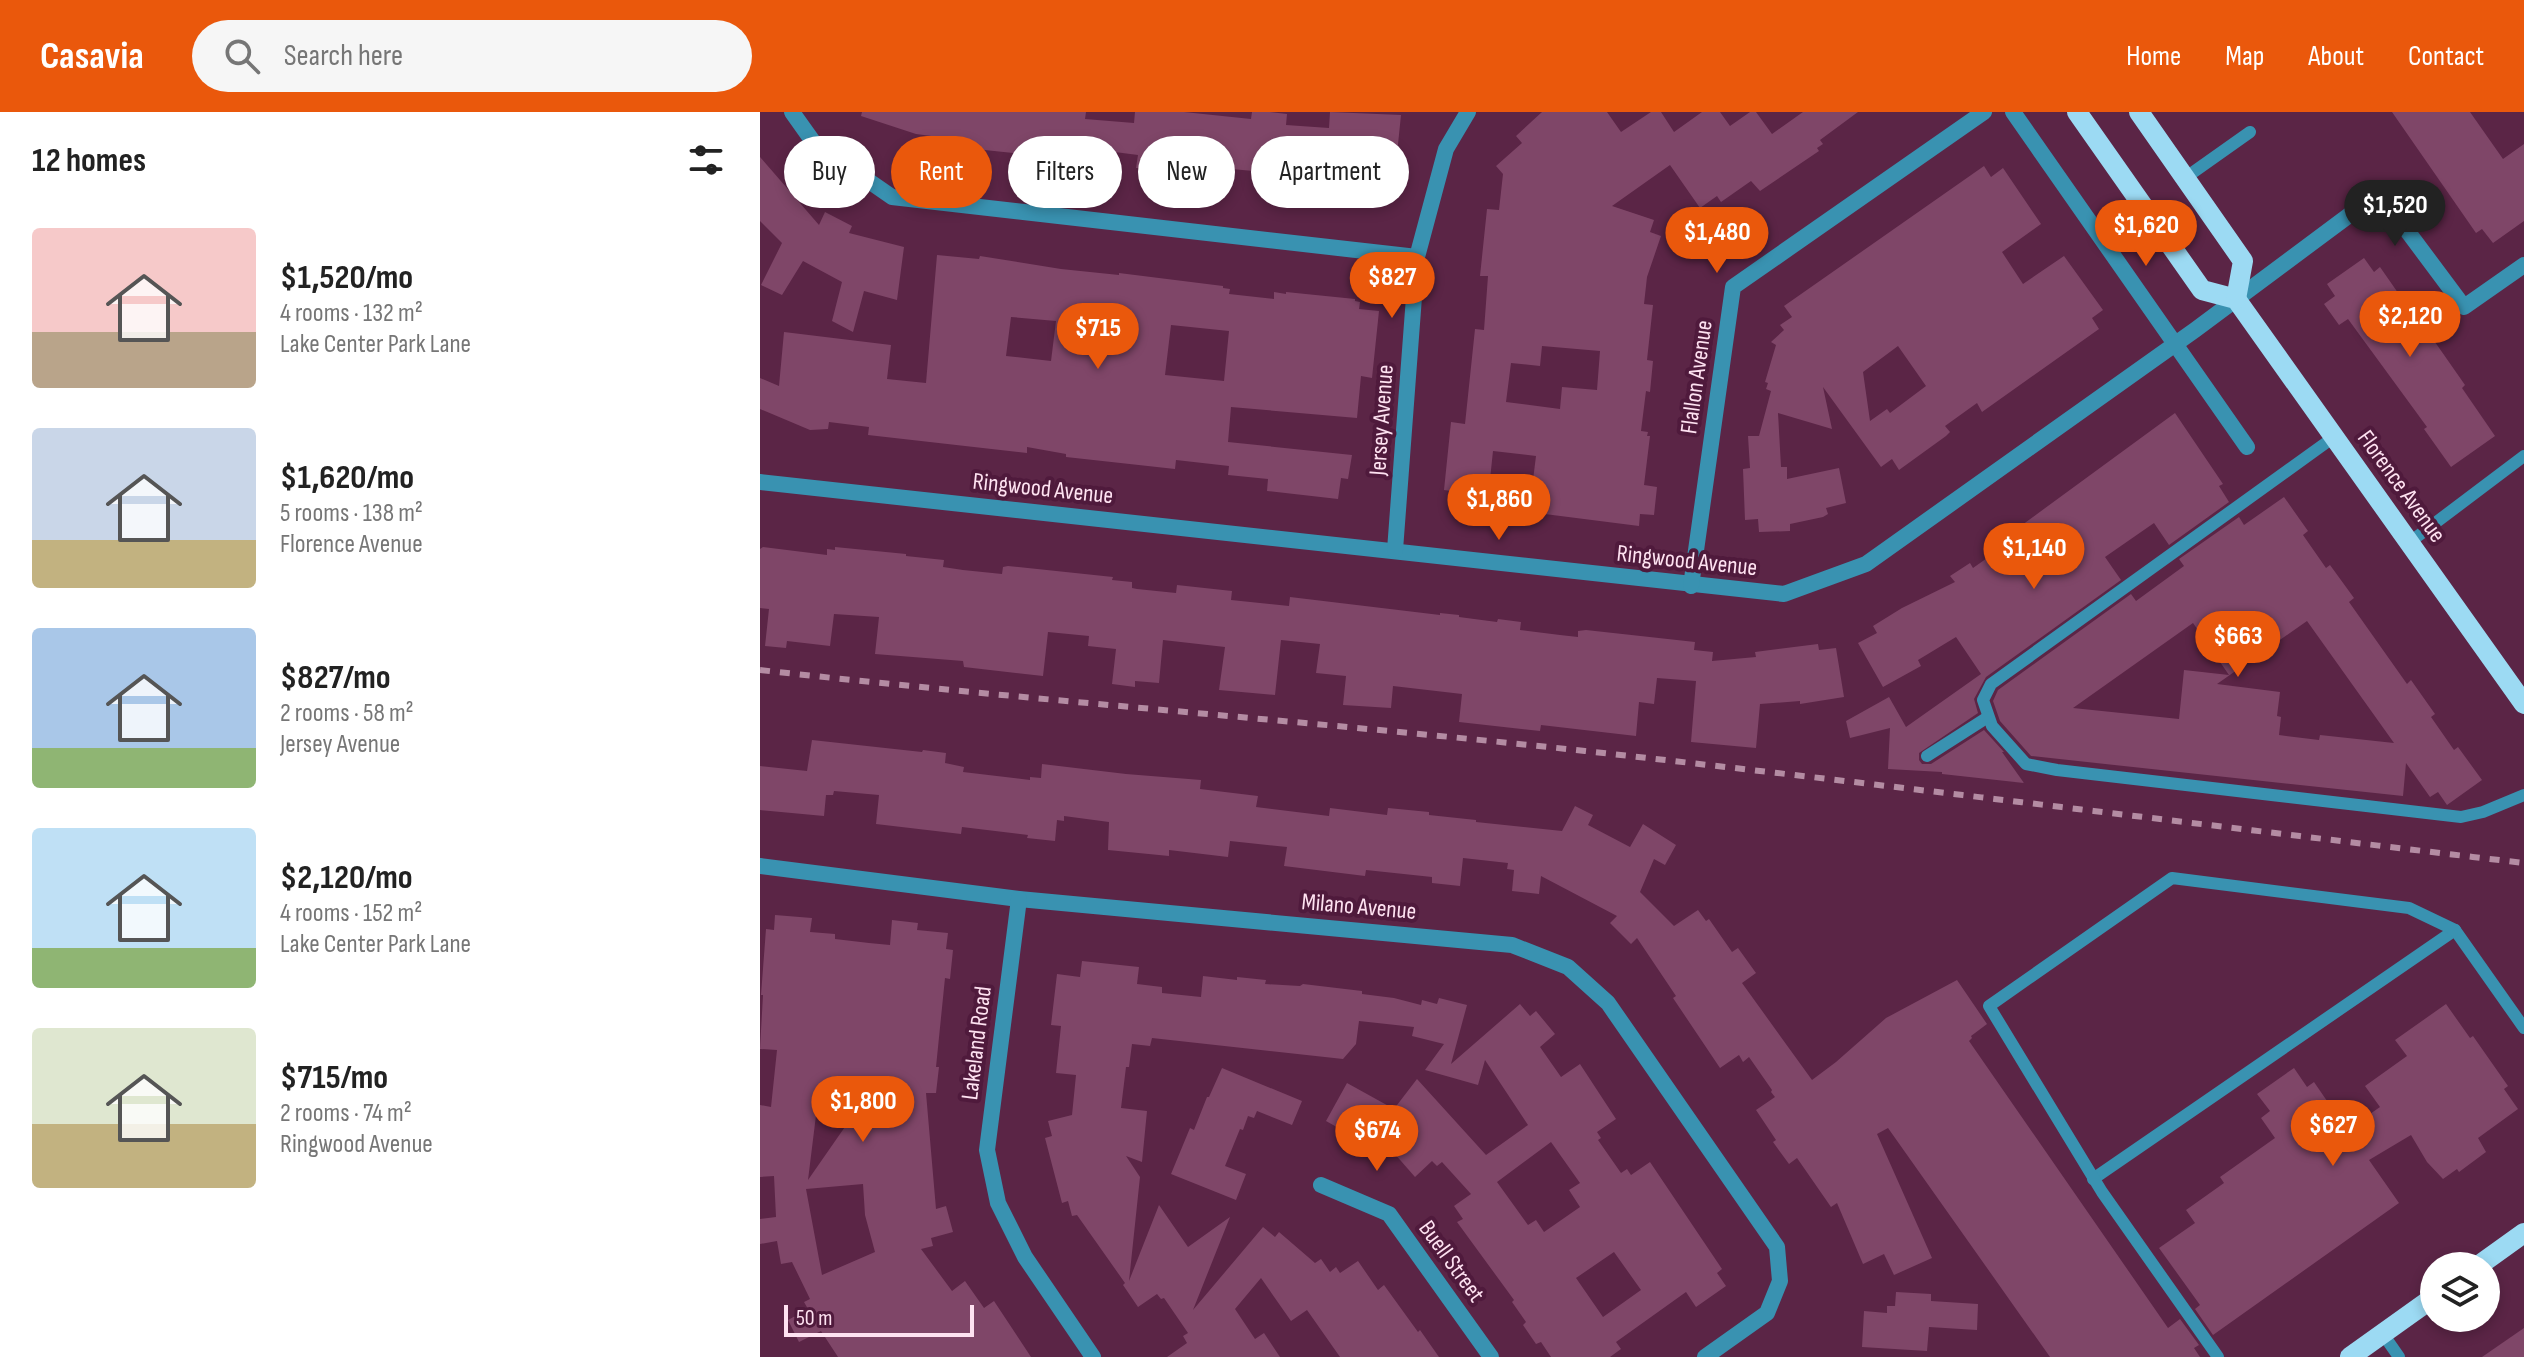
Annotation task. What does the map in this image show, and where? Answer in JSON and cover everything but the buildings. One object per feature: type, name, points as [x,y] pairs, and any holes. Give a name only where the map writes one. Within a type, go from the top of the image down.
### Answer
[{"type":"main road","points":[[2077,112],[2202,290],[2236,299],[2243,261],[2139,112]]},
{"type":"main road","name":"Florence Avenue","points":[[2236,299],[2524,704]]},
{"type":"main road","points":[[2498,1252],[2524,1233]]},
{"type":"main road","points":[[2350,1357],[2420,1307]]},
{"type":"street","points":[[792,112],[814,143],[892,197],[1417,257]]},
{"type":"street","name":"Jersey Avenue","points":[[1395,550],[1417,257],[1446,149],[1468,112]]},
{"type":"street","name":"Flallon Avenue","points":[[1691,586],[1733,287],[1984,112]]},
{"type":"street","points":[[2013,112],[2247,447]]},
{"type":"street","name":"Ringwood Avenue","points":[[760,482],[1784,594],[1866,564],[2175,344],[2379,193],[2464,307],[2524,265]]},
{"type":"street","name":"Milano Avenue","points":[[760,866],[1019,899],[1512,945],[1568,967],[1608,1003],[1777,1247],[1780,1281],[1767,1313],[1705,1357]]},
{"type":"street","name":"Lakeland Road","points":[[1019,899],[987,1150],[998,1203],[1025,1257],[1093,1357]]},
{"type":"street","name":"Buell Street","points":[[1321,1185],[1389,1214],[1491,1357]]},
{"type":"lane","points":[[2185,178],[2250,132]]},
{"type":"lane","points":[[2334,437],[1991,684],[1983,700],[1992,726],[2026,764],[2057,770],[2461,817],[2483,812],[2524,795]]},
{"type":"lane","points":[[2410,542],[2523,460]]},
{"type":"lane","points":[[1927,756],[1988,717]]},
{"type":"lane","points":[[2218,1357],[2093,1179],[1989,1006],[2172,878],[2409,908],[2455,930],[2524,1028]]},
{"type":"lane","points":[[2093,1179],[2455,930]]},
{"type":"lane","points":[[2383,1334],[2399,1357]]},
{"type":"railway","points":[[760,670],[1585,751],[2524,863]]}]
